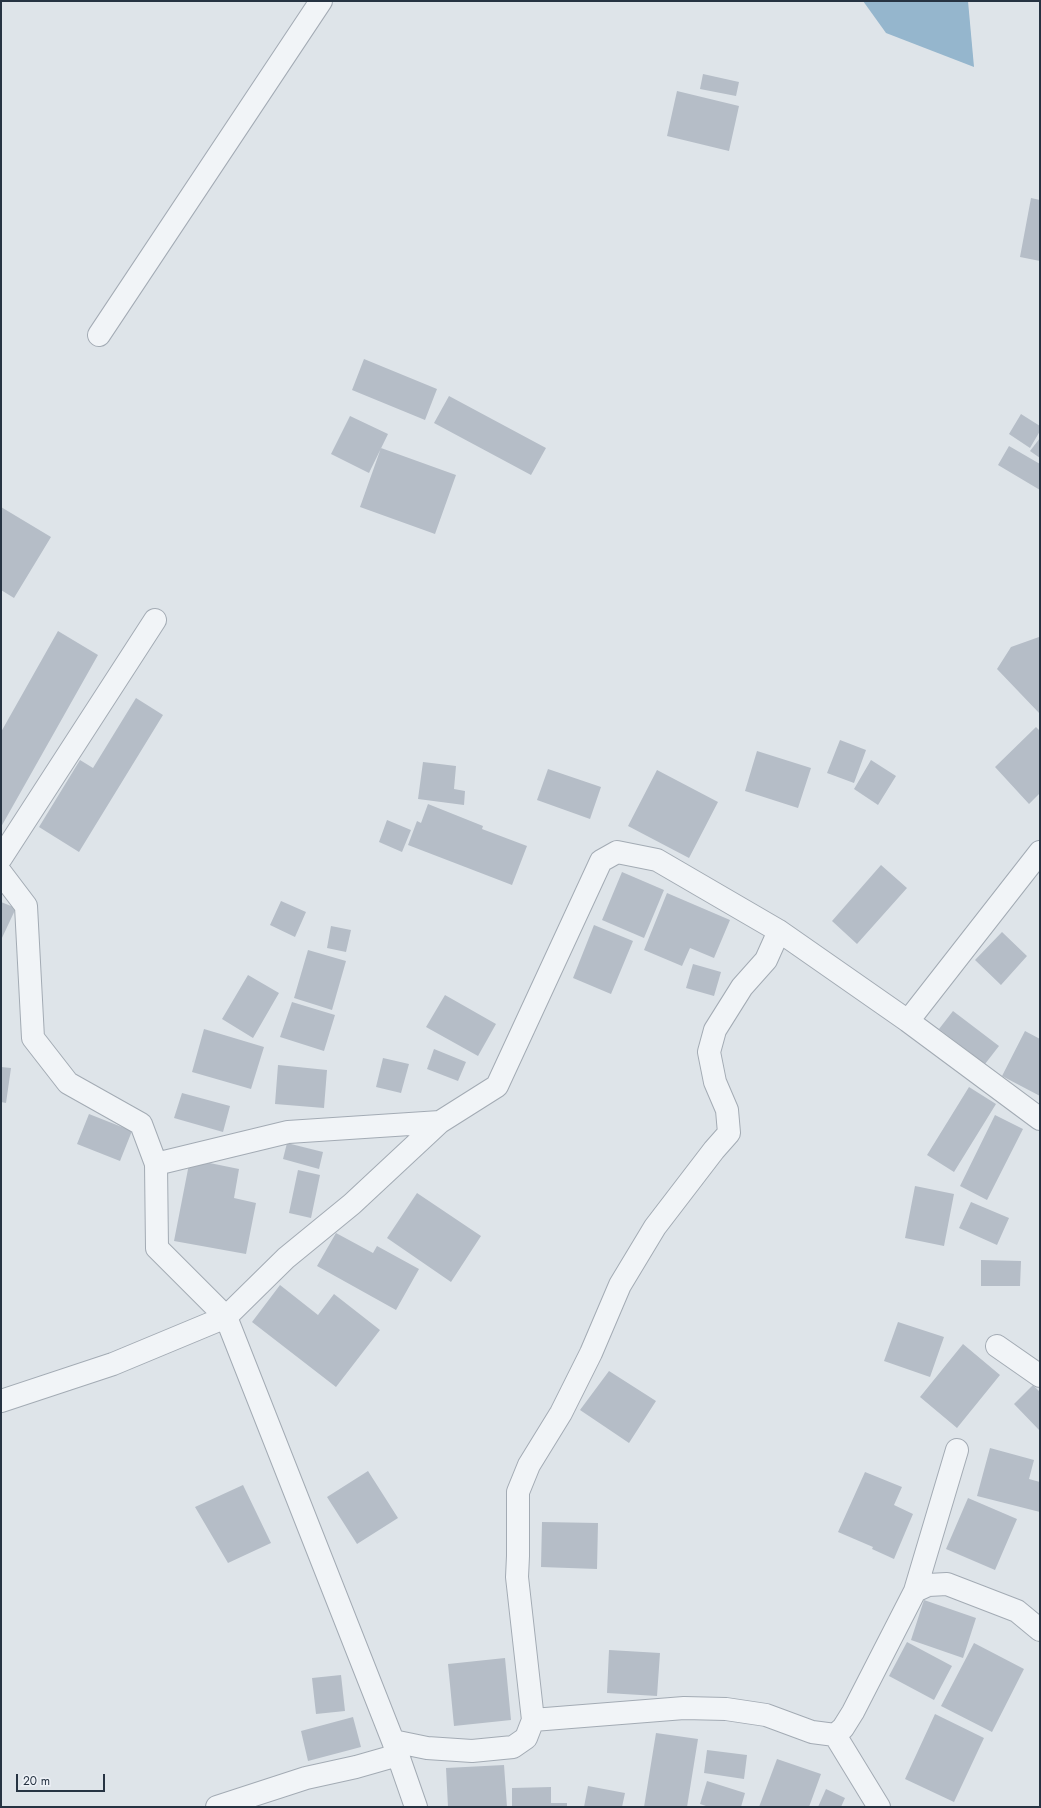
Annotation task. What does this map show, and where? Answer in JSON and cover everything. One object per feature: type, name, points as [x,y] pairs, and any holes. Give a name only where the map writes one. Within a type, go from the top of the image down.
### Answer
[{"type":"street","points":[[99,335],[320,1]]},
{"type":"street","points":[[1,858],[155,620]]},
{"type":"street","points":[[1,1401],[113,1364],[226,1317],[286,1258],[352,1204],[440,1122],[497,1086],[601,861],[617,852],[657,860],[779,931],[908,1021],[1040,1119]]},
{"type":"street","points":[[908,1021],[1040,852]]},
{"type":"street","points":[[1,873],[26,906],[33,1038],[68,1083],[141,1124],[156,1164],[157,1248],[226,1317],[396,1748],[416,1807]]},
{"type":"street","points":[[217,1807],[306,1778],[356,1767],[396,1748],[427,1748],[472,1751],[513,1747],[526,1738],[533,1720],[517,1577],[518,1492],[529,1464],[561,1413],[591,1353],[620,1285],[655,1227],[714,1150],[729,1133],[727,1110],[715,1082],[709,1052],[715,1030],[742,987],[766,960],[779,931]]},
{"type":"street","points":[[156,1164],[288,1132],[440,1122]]},
{"type":"street","points":[[997,1346],[1040,1376]]},
{"type":"street","points":[[533,1720],[684,1708],[726,1709],[766,1715],[812,1732],[835,1734],[843,1728],[853,1712],[915,1591],[956,1450]]},
{"type":"street","points":[[915,1591],[928,1585],[947,1584],[1017,1611],[1040,1630]]},
{"type":"street","points":[[835,1734],[879,1807]]},
{"type":"water","points":[[863,1],[968,1],[974,67],[886,33]]},
{"type":"building","points":[[703,74],[739,82],[736,96],[700,89]]},
{"type":"building","points":[[677,91],[739,106],[729,151],[667,136]]},
{"type":"building","points":[[1031,198],[1040,200],[1040,261],[1020,257]]},
{"type":"building","points":[[364,359],[437,389],[425,420],[352,390]]},
{"type":"building","points":[[449,396],[546,448],[531,475],[434,423]]},
{"type":"building","points":[[1021,414],[1040,426],[1040,431],[1030,448],[1009,434]]},
{"type":"building","points":[[350,416],[388,434],[369,473],[331,454]]},
{"type":"building","points":[[1040,438],[1040,458],[1030,451]]},
{"type":"building","points":[[1009,446],[1040,464],[1040,490],[998,465]]},
{"type":"building","points":[[381,448],[456,475],[435,534],[360,507]]},
{"type":"building","points":[[1,507],[51,537],[14,598],[1,590]]},
{"type":"building","points":[[58,631],[98,655],[1,827],[1,732]]},
{"type":"building","points":[[1039,637],[1040,714],[997,669],[1011,647]]},
{"type":"building","points":[[136,698],[163,715],[79,852],[39,827],[80,760],[93,768]]},
{"type":"building","points":[[1036,727],[1040,731],[1040,793],[1029,804],[995,767]]},
{"type":"building","points":[[840,740],[866,750],[854,783],[827,773]]},
{"type":"building","points":[[757,751],[811,768],[798,808],[745,791]]},
{"type":"building","points":[[871,760],[896,776],[878,805],[854,789]]},
{"type":"building","points":[[423,762],[456,766],[454,789],[465,791],[464,805],[418,799]]},
{"type":"building","points":[[548,769],[601,787],[590,819],[537,800]]},
{"type":"building","points":[[657,770],[718,802],[689,858],[628,826]]},
{"type":"building","points":[[428,804],[483,826],[482,829],[527,846],[512,885],[408,845],[417,821],[421,823]]},
{"type":"building","points":[[387,820],[411,830],[402,852],[379,842]]},
{"type":"building","points":[[881,865],[907,888],[857,944],[832,921]]},
{"type":"building","points":[[622,872],[664,890],[644,938],[602,920]]},
{"type":"building","points":[[667,893],[730,920],[714,958],[690,948],[682,966],[644,950]]},
{"type":"building","points":[[281,901],[306,912],[295,937],[270,925]]},
{"type":"building","points":[[1,902],[16,908],[1,940]]},
{"type":"building","points":[[594,925],[633,941],[611,994],[573,978]]},
{"type":"building","points":[[331,926],[351,930],[346,952],[327,948]]},
{"type":"building","points":[[1002,932],[1027,956],[1001,985],[975,960]]},
{"type":"building","points":[[308,950],[346,961],[332,1010],[294,998]]},
{"type":"building","points":[[693,964],[721,972],[714,996],[686,988]]},
{"type":"building","points":[[248,975],[279,993],[253,1038],[222,1019]]},
{"type":"building","points":[[445,995],[496,1024],[478,1056],[426,1027]]},
{"type":"building","points":[[292,1002],[335,1015],[324,1051],[280,1037]]},
{"type":"building","points":[[953,1011],[999,1046],[985,1064],[939,1029]]},
{"type":"building","points":[[204,1029],[264,1047],[251,1089],[192,1072]]},
{"type":"building","points":[[1025,1031],[1040,1039],[1040,1096],[1002,1076]]},
{"type":"building","points":[[434,1049],[466,1062],[458,1081],[427,1069]]},
{"type":"building","points":[[383,1058],[409,1064],[401,1093],[376,1087]]},
{"type":"building","points":[[278,1065],[327,1070],[324,1108],[275,1104]]},
{"type":"building","points":[[1,1067],[11,1068],[6,1103],[1,1102]]},
{"type":"building","points":[[969,1087],[996,1104],[954,1172],[927,1155]]},
{"type":"building","points":[[182,1093],[230,1106],[223,1132],[174,1118]]},
{"type":"building","points":[[89,1114],[132,1131],[120,1161],[77,1144]]},
{"type":"building","points":[[995,1115],[1023,1129],[987,1200],[960,1186]]},
{"type":"building","points":[[287,1143],[323,1152],[319,1169],[283,1159]]},
{"type":"building","points":[[190,1159],[239,1169],[234,1198],[256,1203],[246,1254],[174,1241]]},
{"type":"building","points":[[298,1170],[320,1175],[311,1218],[289,1213]]},
{"type":"building","points":[[915,1186],[954,1194],[944,1246],[905,1238]]},
{"type":"building","points":[[417,1193],[481,1236],[451,1282],[387,1238]]},
{"type":"building","points":[[971,1202],[1009,1218],[997,1245],[959,1228]]},
{"type":"building","points":[[336,1233],[373,1253],[377,1246],[419,1269],[396,1310],[317,1266]]},
{"type":"building","points":[[981,1260],[1021,1261],[1020,1286],[981,1286]]},
{"type":"building","points":[[280,1285],[318,1315],[334,1294],[380,1330],[336,1387],[252,1322]]},
{"type":"building","points":[[898,1322],[944,1337],[930,1377],[884,1361]]},
{"type":"building","points":[[963,1344],[1000,1375],[957,1428],[920,1397]]},
{"type":"building","points":[[609,1371],[656,1401],[629,1443],[580,1410]]},
{"type":"building","points":[[1033,1385],[1040,1392],[1040,1431],[1014,1404]]},
{"type":"building","points":[[990,1448],[1034,1460],[1029,1479],[1040,1482],[1040,1512],[977,1496]]},
{"type":"building","points":[[368,1471],[398,1518],[357,1544],[327,1497]]},
{"type":"building","points":[[865,1472],[902,1487],[894,1505],[913,1514],[894,1559],[872,1549],[873,1547],[838,1532]]},
{"type":"building","points":[[243,1485],[271,1543],[228,1563],[195,1507]]},
{"type":"building","points":[[968,1498],[1017,1519],[995,1570],[946,1549]]},
{"type":"building","points":[[542,1522],[598,1523],[597,1569],[541,1567]]},
{"type":"building","points":[[924,1600],[976,1618],[963,1658],[911,1640]]},
{"type":"building","points":[[907,1642],[952,1666],[934,1700],[889,1676]]},
{"type":"building","points":[[974,1643],[1024,1669],[992,1732],[941,1706]]},
{"type":"building","points":[[609,1650],[660,1653],[657,1696],[607,1693]]},
{"type":"building","points":[[505,1658],[511,1720],[454,1726],[448,1664]]},
{"type":"building","points":[[341,1675],[345,1711],[316,1714],[312,1678]]},
{"type":"building","points":[[935,1714],[984,1738],[954,1802],[905,1779]]},
{"type":"building","points":[[353,1717],[361,1747],[308,1761],[301,1731]]},
{"type":"building","points":[[656,1733],[698,1739],[687,1807],[644,1807]]},
{"type":"building","points":[[707,1750],[747,1755],[744,1779],[704,1773]]},
{"type":"building","points":[[777,1759],[821,1774],[809,1807],[759,1807]]},
{"type":"building","points":[[504,1765],[507,1807],[448,1807],[446,1768]]},
{"type":"building","points":[[707,1781],[745,1793],[741,1807],[709,1807],[700,1804]]},
{"type":"building","points":[[588,1786],[625,1793],[622,1807],[584,1807]]},
{"type":"building","points":[[551,1787],[551,1803],[567,1803],[567,1807],[512,1807],[512,1788]]},
{"type":"building","points":[[826,1789],[845,1798],[841,1807],[818,1807]]}]
